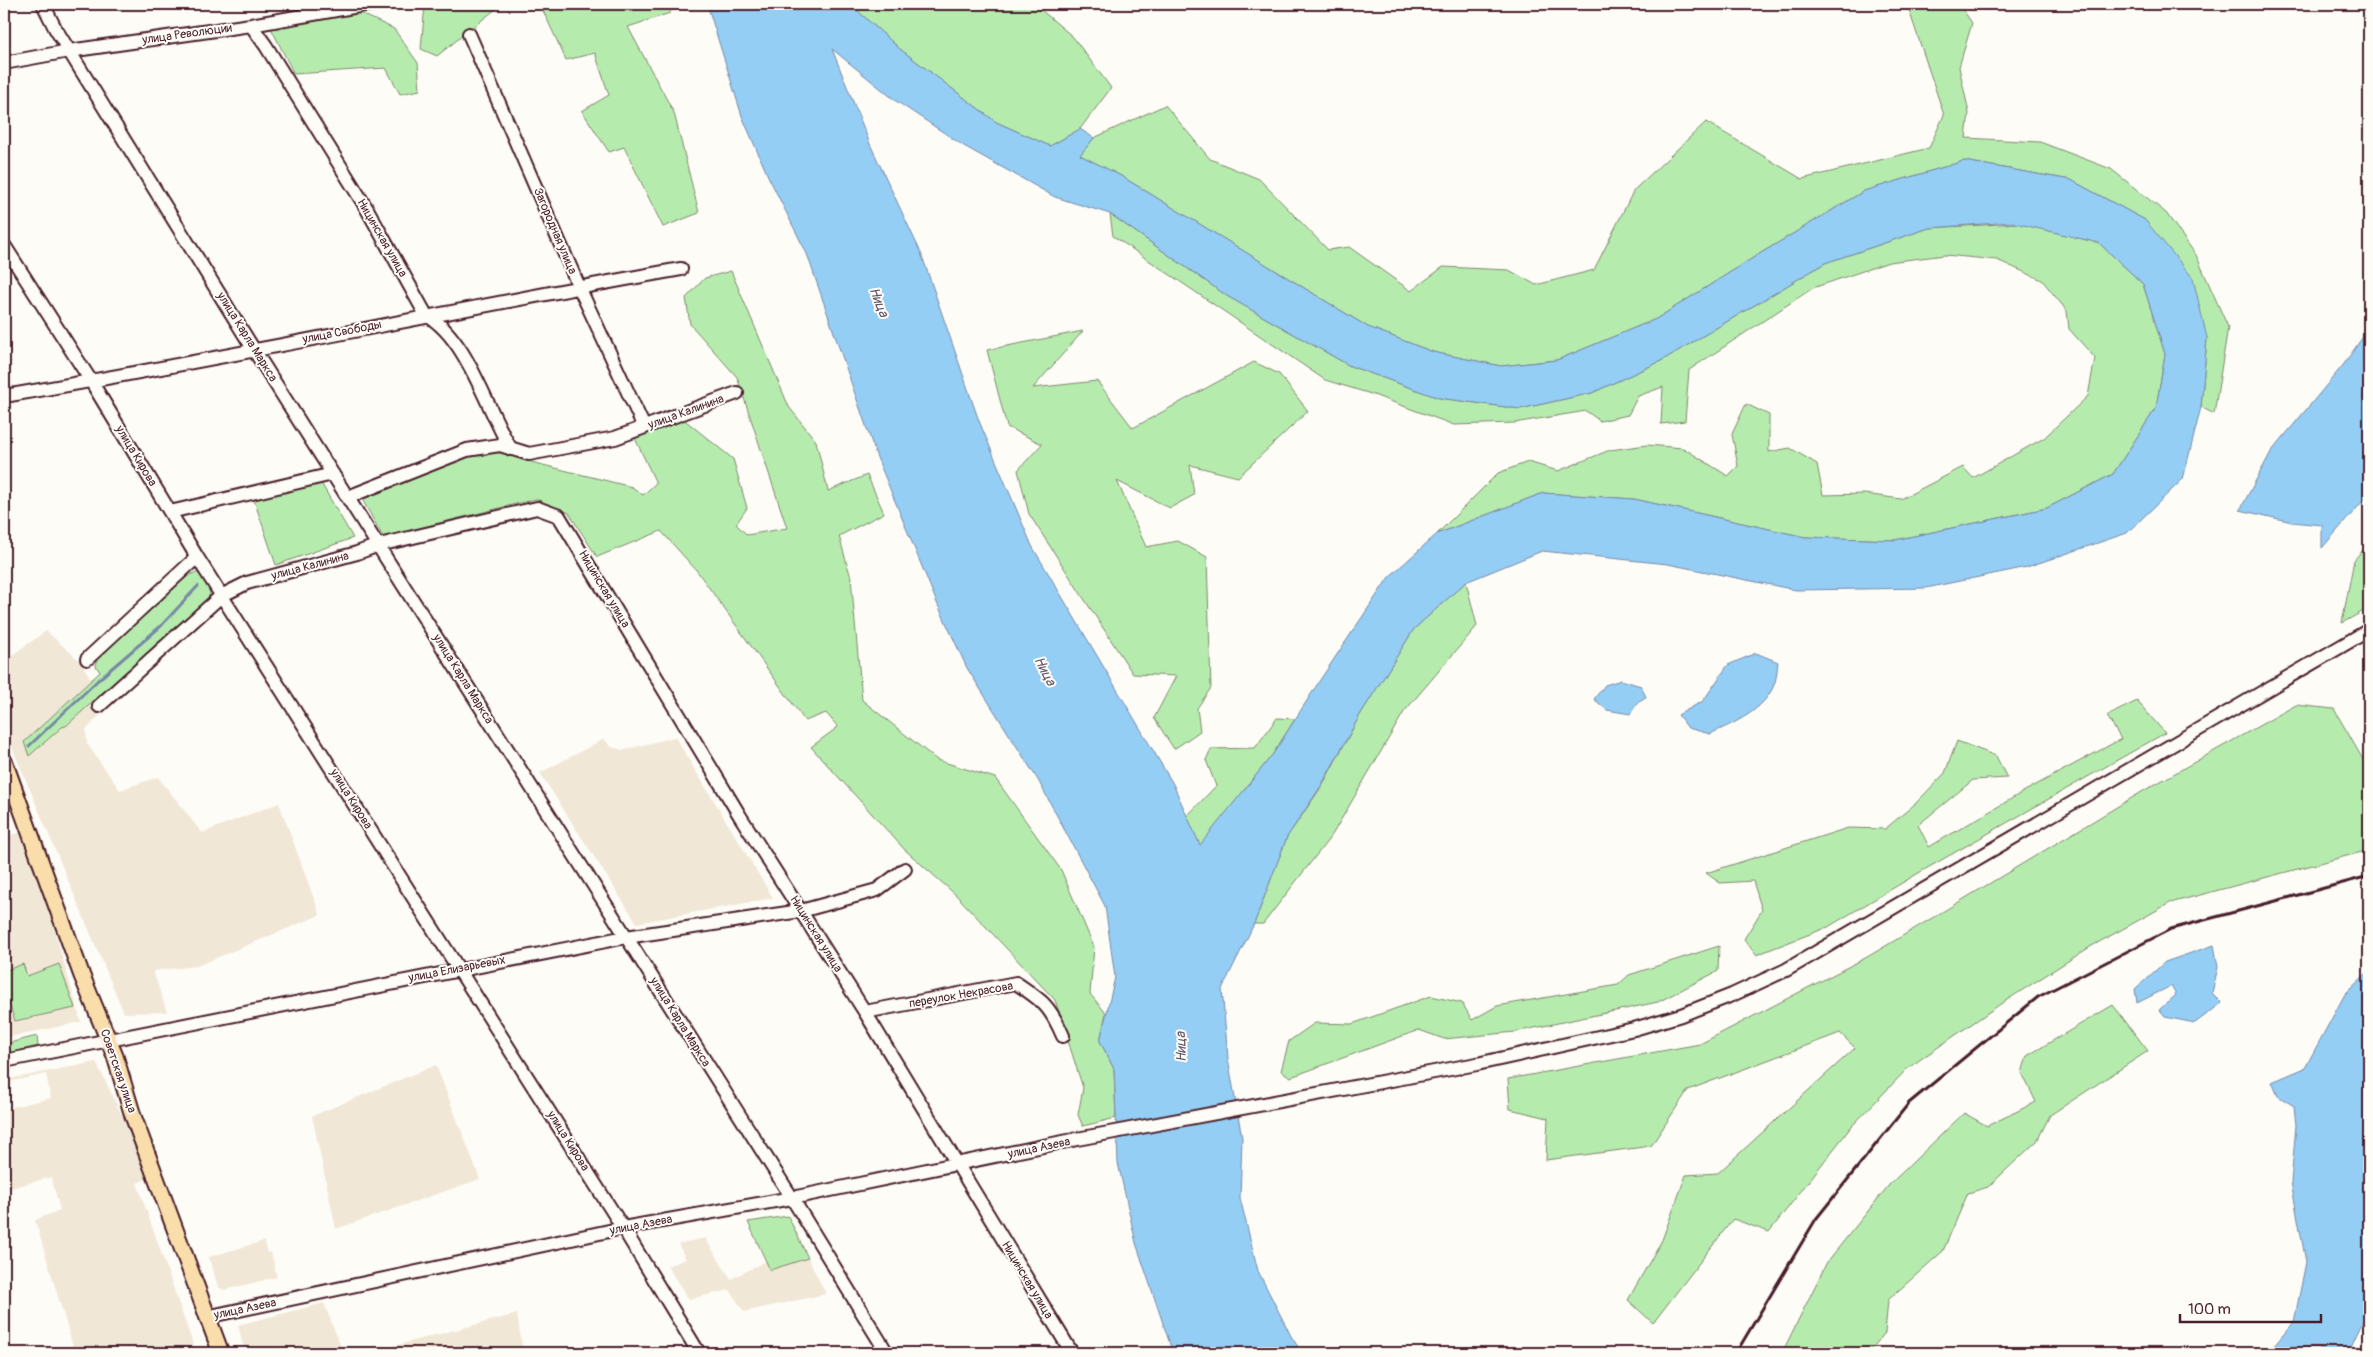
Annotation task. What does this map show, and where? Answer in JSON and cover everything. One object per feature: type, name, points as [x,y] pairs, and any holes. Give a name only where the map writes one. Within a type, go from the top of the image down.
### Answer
[{"type":"main road","name":"Советская улица","points":[[4,761],[82,976],[116,1056],[136,1123],[206,1317],[221,1353]]},
{"type":"street","name":"улица Карла Маркса","points":[[43,4],[69,51],[254,350],[792,1198],[887,1353]]},
{"type":"street","name":"улица Революции","points":[[4,63],[69,51],[251,25],[370,4]]},
{"type":"street","name":"Ницинская улица","points":[[251,25],[367,209],[426,315],[437,321],[452,336],[511,449]]},
{"type":"street","name":"Загородная улица","points":[[469,34],[579,287],[644,427]]},
{"type":"street","name":"улица Кирова","points":[[4,245],[91,381],[197,558],[623,1228],[699,1353]]},
{"type":"street","name":"улица Свободы","points":[[4,396],[254,350],[426,315],[681,270]]},
{"type":"street","name":"улица Калинина","points":[[348,497],[467,450],[500,445],[529,454],[616,438],[737,393]]},
{"type":"street","points":[[170,512],[333,474]]},
{"type":"street","name":"улица Калинина","points":[[99,706],[222,596],[247,583],[358,553],[378,545],[537,508],[559,516]]},
{"type":"street","name":"Ницинская улица","points":[[559,516],[740,816],[865,1012],[1072,1353]]},
{"type":"street","points":[[87,659],[197,558]]},
{"type":"street","name":"улица Азева","points":[[206,1317],[623,1228],[792,1198],[1078,1139],[1477,1064],[1634,1029],[1681,1016],[1786,970],[2369,630]]},
{"type":"street","name":"улица Елизарьевых","points":[[4,1061],[626,937],[802,911],[878,890],[905,869]]},
{"type":"street","name":"переулок Некрасова","points":[[865,1012],[1016,983],[1042,1000],[1053,1013],[1063,1036]]},
{"type":"shaded area","points":[[46,631],[79,660],[108,706],[86,730],[87,744],[120,790],[158,777],[202,833],[279,803],[320,915],[197,966],[153,971],[167,1012],[124,1013],[4,728],[4,661]]},
{"type":"shaded area","points":[[675,737],[773,898],[637,923],[540,773],[604,739],[611,747],[623,750]]},
{"type":"shaded area","points":[[26,831],[81,1022],[4,1038],[4,1016],[13,1014],[4,988],[4,837]]},
{"type":"shaded area","points":[[96,1062],[152,1177],[137,1183],[196,1353],[75,1353],[35,1220],[60,1210],[51,1177],[4,1190],[4,1109],[51,1098],[46,1074],[4,1083],[4,1080]]},
{"type":"shaded area","points":[[436,1065],[480,1179],[336,1229],[312,1116]]},
{"type":"shaded area","points":[[705,1238],[731,1279],[766,1261],[771,1270],[808,1258],[826,1294],[744,1312],[730,1290],[689,1299],[667,1266],[686,1259],[678,1244]]},
{"type":"shaded area","points":[[264,1241],[267,1253],[271,1252],[277,1277],[224,1290],[218,1287],[209,1257]]},
{"type":"shaded area","points":[[324,1303],[342,1350],[374,1351],[517,1314],[523,1353],[245,1353],[238,1325]]},
{"type":"green space","points":[[425,4],[502,4],[437,56],[421,49]]},
{"type":"green space","points":[[540,4],[671,4],[670,13],[628,27],[674,113],[699,213],[663,227],[624,147],[609,152],[582,111],[609,95],[595,53],[566,60]]},
{"type":"green space","points":[[850,4],[1034,4],[1073,37],[1111,88],[1080,129],[1050,146],[996,122],[900,49]]},
{"type":"green space","points":[[1907,4],[1959,4],[1972,23],[1959,67],[1969,113],[1966,138],[2040,142],[2111,169],[2166,213],[2196,255],[2228,327],[2214,414],[2201,407],[2207,338],[2145,220],[2071,180],[1964,161],[1864,191],[1656,319],[1557,360],[1501,366],[1433,352],[1368,327],[1121,176],[1080,155],[1094,138],[1165,105],[1210,159],[1259,179],[1328,250],[1349,247],[1411,291],[1443,267],[1509,270],[1536,285],[1594,270],[1634,190],[1706,122],[1802,179],[1929,148],[1944,115]]},
{"type":"green space","points":[[360,13],[394,29],[418,63],[420,90],[400,94],[386,68],[294,74],[271,28]]},
{"type":"green space","points":[[1110,214],[1227,296],[1350,366],[1439,398],[1520,409],[1592,393],[1661,361],[1825,263],[1929,228],[2018,223],[2099,243],[2143,284],[2165,354],[2156,408],[2113,474],[2047,508],[1895,540],[1805,537],[1634,499],[1543,493],[1437,534],[1498,473],[1528,462],[1558,471],[1610,450],[1647,445],[1683,448],[1728,476],[1738,466],[1732,434],[1746,404],[1769,415],[1769,452],[1790,448],[1817,464],[1823,495],[1864,494],[1901,499],[1963,467],[1973,478],[2044,438],[2088,396],[2095,358],[2069,329],[2067,311],[2042,280],[1997,260],[1945,255],[1889,262],[1813,288],[1689,370],[1685,421],[1661,424],[1663,387],[1638,396],[1628,415],[1600,421],[1586,411],[1514,423],[1454,425],[1371,394],[1325,380],[1113,236]]},
{"type":"green space","points":[[731,271],[789,407],[816,441],[828,491],[867,475],[884,513],[839,536],[851,578],[862,700],[937,760],[995,778],[1061,870],[1094,947],[1090,994],[1106,1013],[1100,1041],[1114,1069],[1116,1118],[1083,1126],[1078,1115],[1083,1088],[1055,1000],[956,895],[904,849],[811,747],[838,727],[826,713],[805,721],[697,571],[661,531],[597,557],[569,513],[536,499],[383,537],[362,499],[469,454],[498,450],[531,462],[632,487],[643,495],[656,483],[633,434],[681,417],[733,459],[747,508],[736,524],[747,535],[787,528],[737,377],[690,324],[686,298],[705,278]]},
{"type":"green space","points":[[1083,331],[1033,388],[1097,381],[1133,428],[1254,362],[1279,374],[1308,411],[1238,477],[1190,465],[1194,495],[1170,508],[1117,481],[1146,547],[1178,541],[1207,557],[1211,688],[1197,708],[1200,731],[1174,749],[1154,718],[1176,676],[1133,674],[1029,514],[1018,470],[1042,444],[1007,427],[987,350]]},
{"type":"green space","points":[[321,483],[353,538],[276,565],[254,500]]},
{"type":"green space","points":[[2369,543],[2369,608],[2342,623],[2354,560]]},
{"type":"green space","points":[[196,572],[207,583],[209,597],[66,726],[62,727],[29,756],[24,742],[100,672],[96,666],[97,659],[188,576]]},
{"type":"green space","points":[[1466,582],[1477,626],[1404,712],[1332,835],[1263,924],[1254,924],[1287,837],[1322,786],[1360,715],[1414,629]]},
{"type":"green space","points":[[2137,701],[2165,733],[1922,871],[1828,927],[1756,955],[1744,939],[1762,910],[1753,881],[1720,883],[1706,873],[1848,828],[1885,829],[1915,804],[1945,773],[1957,741],[1996,756],[2007,778],[1973,780],[1918,825],[1929,847],[2023,792],[2121,739],[2107,716]]},
{"type":"green space","points":[[2296,705],[2334,709],[2369,770],[2369,850],[2170,903],[2090,947],[1999,1005],[1908,1068],[1851,1127],[1769,1232],[1733,1219],[1653,1323],[1628,1300],[1662,1240],[1686,1175],[1718,1173],[1855,1048],[1840,1033],[1688,1090],[1651,1146],[1546,1160],[1548,1118],[1510,1109],[1508,1079],[1700,1044],[1869,956],[2145,790]]},
{"type":"green space","points":[[1277,718],[1295,719],[1273,754],[1200,846],[1187,816],[1216,786],[1206,760],[1211,749],[1255,748]]},
{"type":"green space","points":[[1719,946],[1718,971],[1658,1002],[1515,1032],[1444,1039],[1419,1030],[1291,1077],[1281,1071],[1289,1041],[1315,1023],[1352,1024],[1431,996],[1462,1003],[1472,1020],[1497,1006],[1618,985],[1629,975]]},
{"type":"green space","points":[[23,964],[27,976],[59,964],[75,1008],[15,1021],[4,988],[4,971]]},
{"type":"green space","points":[[2113,1005],[2148,1051],[2050,1115],[2037,1141],[1988,1187],[1968,1193],[1943,1251],[1888,1300],[1885,1333],[1868,1353],[1782,1353],[1827,1262],[1889,1185],[1964,1113],[1987,1126],[2036,1102],[2022,1073],[2027,1056]]},
{"type":"green space","points":[[37,1036],[38,1046],[10,1053],[7,1051],[5,1044]]},
{"type":"green space","points":[[788,1216],[808,1258],[770,1270],[748,1222]]},
{"type":"water","name":"Ница","points":[[707,4],[850,4],[900,49],[996,122],[1050,146],[1080,129],[1094,138],[1080,155],[1121,176],[1368,327],[1433,352],[1501,366],[1557,360],[1656,319],[1864,191],[1964,161],[2071,180],[2145,220],[2193,278],[2207,338],[2201,407],[2183,479],[2127,533],[2027,567],[1926,588],[1796,590],[1668,564],[1542,551],[1466,582],[1414,629],[1360,715],[1321,786],[1287,837],[1254,924],[1222,989],[1228,1058],[1242,1138],[1240,1198],[1258,1271],[1291,1336],[1302,1353],[1173,1353],[1136,1243],[1118,1163],[1114,1069],[1100,1041],[1115,977],[1105,906],[1038,780],[967,668],[937,603],[876,455],[807,254],[768,176],[742,116]],"holes":[[[832,49],[896,101],[964,146],[1055,197],[1110,214],[1227,296],[1350,366],[1439,398],[1520,409],[1592,393],[1661,361],[1825,263],[1929,228],[2011,222],[2099,243],[2143,284],[2165,354],[2156,408],[2113,474],[2047,508],[1895,540],[1805,537],[1634,499],[1543,493],[1437,534],[1389,577],[1273,754],[1200,845],[1173,784],[1032,546],[979,421],[921,253],[870,144]]]},
{"type":"water","points":[[2369,328],[2369,494],[2322,548],[2322,525],[2292,522],[2240,510],[2271,452],[2344,364]]},
{"type":"water","points":[[1756,653],[1778,662],[1777,675],[1771,692],[1757,708],[1710,734],[1688,728],[1678,715],[1703,701],[1728,665]]},
{"type":"water","points":[[1621,680],[1641,686],[1646,697],[1639,701],[1630,714],[1607,710],[1594,699],[1605,685]]},
{"type":"water","points":[[2214,945],[2218,967],[2212,993],[2222,1003],[2195,1023],[2165,1017],[2159,1010],[2176,995],[2171,986],[2137,1003],[2135,989],[2165,962]]},
{"type":"water","points":[[2369,971],[2369,1308],[2348,1353],[2325,1353],[2317,1347],[2293,1348],[2285,1353],[2268,1353],[2294,1322],[2306,1262],[2291,1182],[2296,1125],[2294,1106],[2278,1096],[2272,1082],[2305,1068],[2345,994]]},
{"type":"waterway","points":[[29,746],[98,680],[161,626],[198,586]]},
{"type":"railway","points":[[1736,1353],[1816,1219],[1909,1103],[2038,997],[2171,929],[2369,876]]}]
